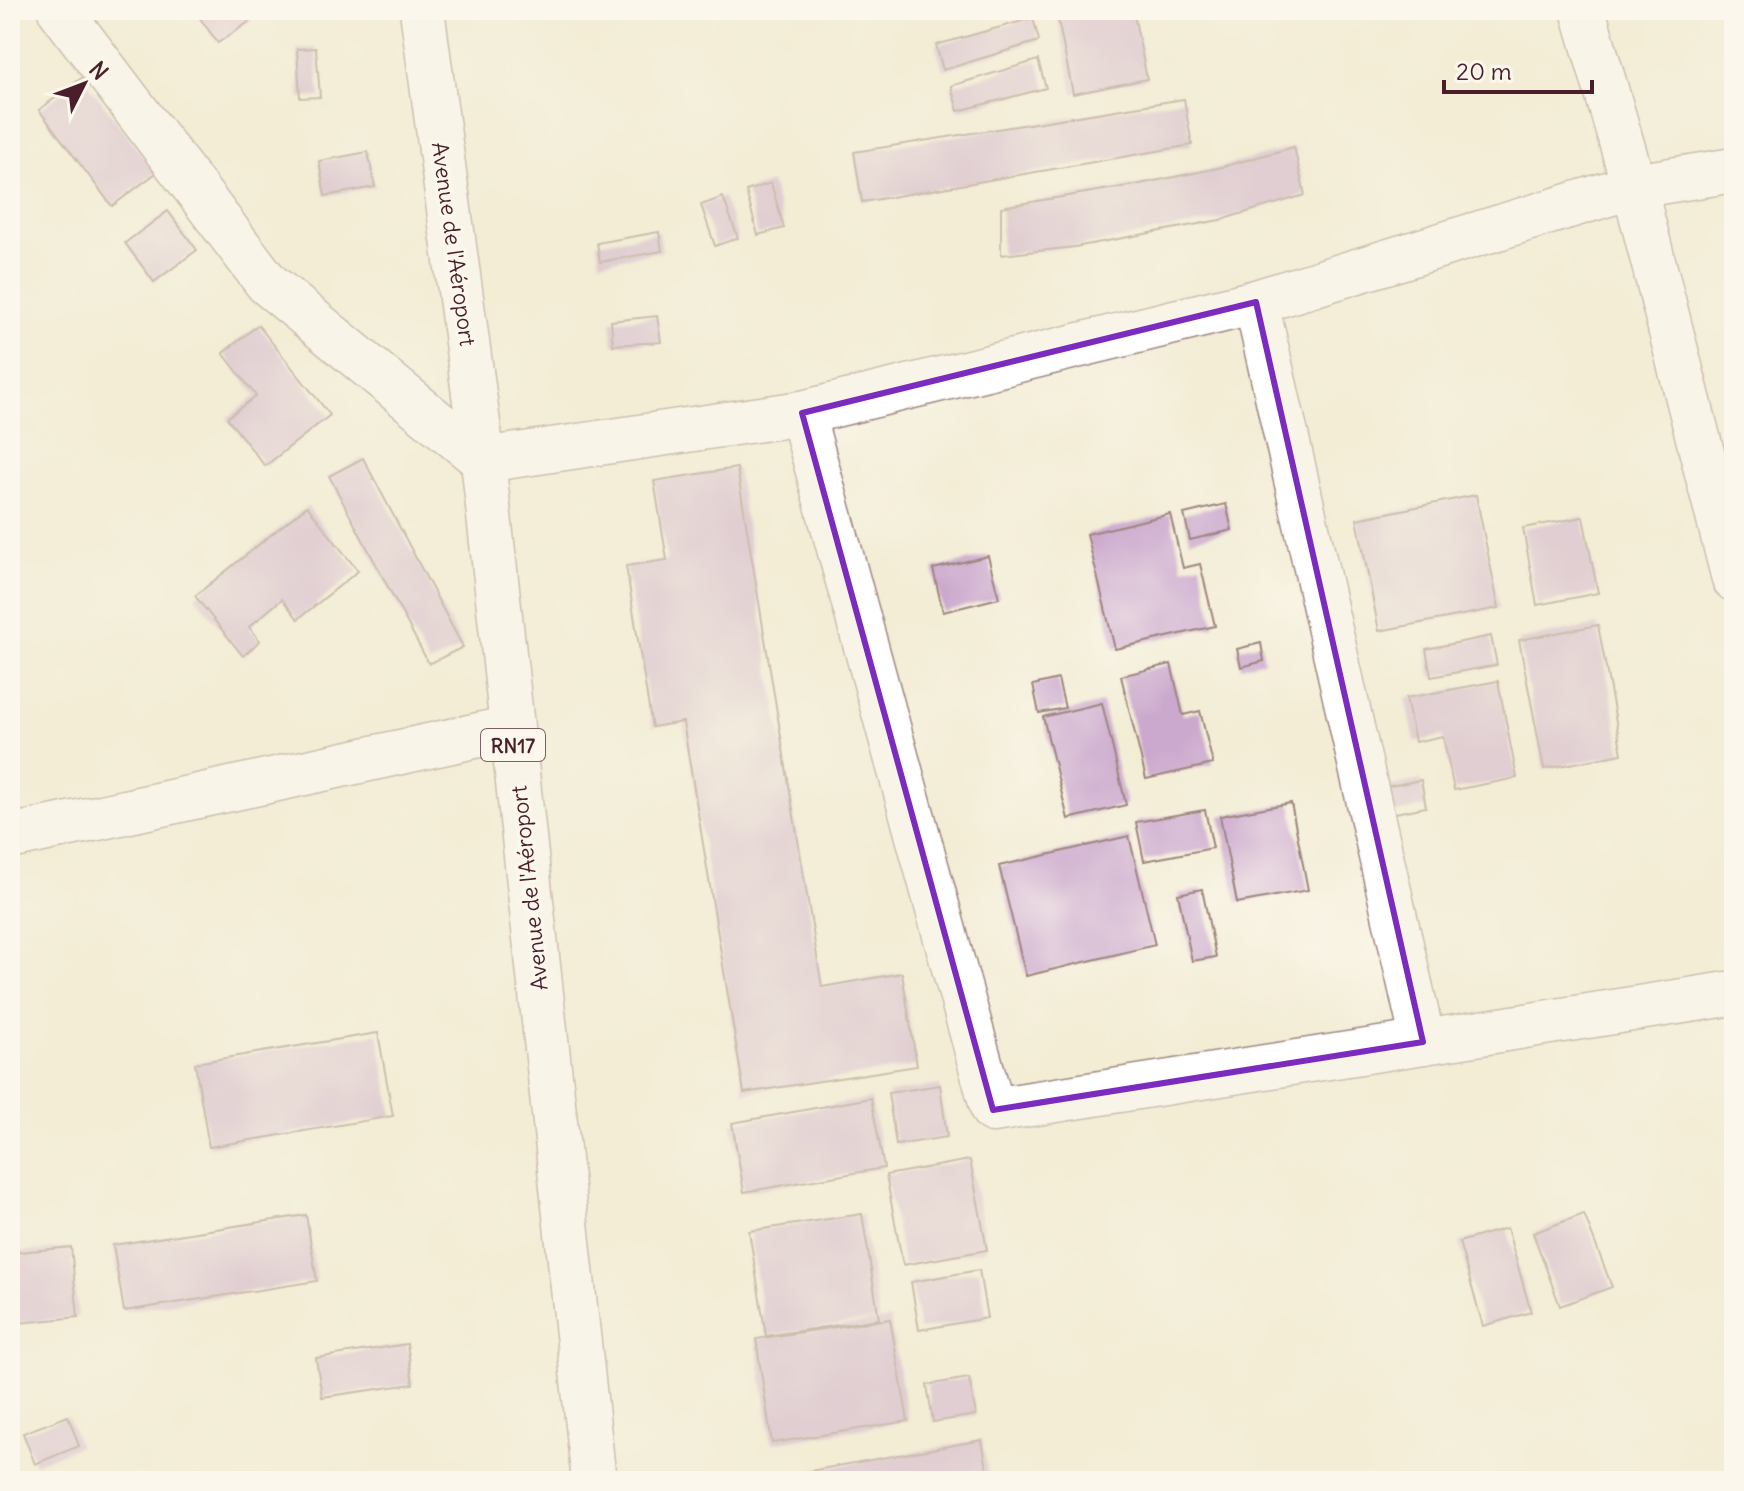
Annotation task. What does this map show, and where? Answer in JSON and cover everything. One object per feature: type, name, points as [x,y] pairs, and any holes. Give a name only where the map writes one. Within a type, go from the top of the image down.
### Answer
[{"type":"street","points":[[60,10],[267,283],[483,460],[802,413],[1256,302],[1634,186],[1734,170]]},
{"type":"street","name":"Avenue de l'Aéroport","points":[[422,10],[483,460],[594,1481]]},
{"type":"street","points":[[1583,10],[1634,186],[1734,579]]},
{"type":"street","points":[[1256,302],[1423,1042]]},
{"type":"street","points":[[802,413],[993,1110],[1734,993]]},
{"type":"street","points":[[14,830],[511,728]]},
{"type":"highlighted area","points":[[1256,302],[1423,1042],[993,1110],[802,413]]},
{"type":"building","points":[[194,10],[246,10],[253,19],[218,43]]},
{"type":"building","points":[[1056,10],[1133,10],[1147,79],[1073,94]]},
{"type":"building","points":[[1033,18],[1039,41],[943,70],[936,45]]},
{"type":"building","points":[[316,48],[320,97],[300,98],[297,49]]},
{"type":"building","points":[[1038,60],[1046,88],[958,111],[951,86]]},
{"type":"building","points":[[83,77],[156,173],[112,206],[39,110]]},
{"type":"building","points":[[1184,99],[1192,145],[862,202],[854,152]]},
{"type":"building","points":[[1294,147],[1305,195],[1220,220],[1075,247],[1001,255],[1001,207],[1140,184],[1218,168]]},
{"type":"building","points":[[368,152],[375,187],[325,196],[319,161]]},
{"type":"building","points":[[771,183],[784,228],[758,235],[746,191]]},
{"type":"building","points":[[723,197],[738,238],[715,246],[701,205]]},
{"type":"building","points":[[168,211],[197,250],[154,282],[125,243]]},
{"type":"building","points":[[659,232],[662,251],[600,262],[597,243]]},
{"type":"building","points":[[657,316],[661,342],[613,345],[611,321]]},
{"type":"building","points":[[258,325],[330,415],[265,466],[227,418],[256,396],[223,353]]},
{"type":"building","points":[[363,458],[463,647],[429,664],[329,476]]},
{"type":"building","points":[[737,468],[822,987],[902,973],[917,1066],[744,1093],[683,722],[652,727],[626,566],[667,560],[654,481]]},
{"type":"building","points":[[1476,495],[1499,608],[1379,631],[1357,519]]},
{"type":"building","points":[[1226,504],[1232,530],[1190,540],[1184,514]]},
{"type":"building","points":[[307,506],[358,571],[298,619],[282,599],[249,627],[260,641],[243,656],[195,596]]},
{"type":"building","points":[[1170,514],[1183,568],[1200,564],[1215,626],[1115,649],[1087,534]]},
{"type":"building","points":[[1583,517],[1598,593],[1537,605],[1523,528]]},
{"type":"building","points":[[988,556],[999,598],[943,612],[933,569]]},
{"type":"building","points":[[1598,625],[1622,754],[1544,769],[1519,640]]},
{"type":"building","points":[[1491,636],[1497,665],[1431,677],[1426,649]]},
{"type":"building","points":[[1261,643],[1264,661],[1241,667],[1237,649]]},
{"type":"building","points":[[1171,664],[1183,715],[1200,711],[1213,764],[1146,779],[1121,676]]},
{"type":"building","points":[[1058,679],[1065,708],[1039,713],[1033,685]]},
{"type":"building","points":[[1498,681],[1517,778],[1454,790],[1443,736],[1415,742],[1406,698]]},
{"type":"building","points":[[1102,703],[1126,805],[1068,819],[1043,717]]},
{"type":"building","points":[[1421,780],[1426,807],[1380,816],[1375,789]]},
{"type":"building","points":[[1291,803],[1308,890],[1237,903],[1220,816]]},
{"type":"building","points":[[1205,810],[1213,848],[1144,861],[1136,822]]},
{"type":"building","points":[[1129,836],[1155,945],[1026,976],[999,866]]},
{"type":"building","points":[[1202,889],[1216,957],[1192,961],[1178,894]]},
{"type":"building","points":[[378,1033],[393,1116],[209,1147],[195,1063]]},
{"type":"building","points":[[940,1085],[947,1137],[896,1145],[888,1093]]},
{"type":"building","points":[[871,1098],[884,1168],[744,1192],[732,1123]]},
{"type":"building","points":[[970,1160],[987,1250],[903,1265],[886,1175]]},
{"type":"building","points":[[862,1214],[879,1319],[766,1336],[749,1231]]},
{"type":"building","points":[[1584,1214],[1612,1287],[1560,1306],[1533,1233]]},
{"type":"building","points":[[306,1215],[317,1281],[124,1311],[113,1245]]},
{"type":"building","points":[[1507,1228],[1531,1312],[1483,1326],[1459,1242]]},
{"type":"building","points":[[71,1247],[78,1317],[10,1324],[10,1253]]},
{"type":"building","points":[[979,1270],[987,1318],[919,1330],[911,1282]]},
{"type":"building","points":[[890,1319],[908,1421],[772,1443],[756,1339]]},
{"type":"building","points":[[407,1344],[413,1384],[322,1397],[316,1358]]},
{"type":"building","points":[[969,1378],[976,1415],[933,1422],[927,1385]]},
{"type":"building","points":[[68,1416],[79,1446],[35,1464],[23,1433]]},
{"type":"building","points":[[982,1440],[989,1481],[806,1481],[804,1472]]}]
